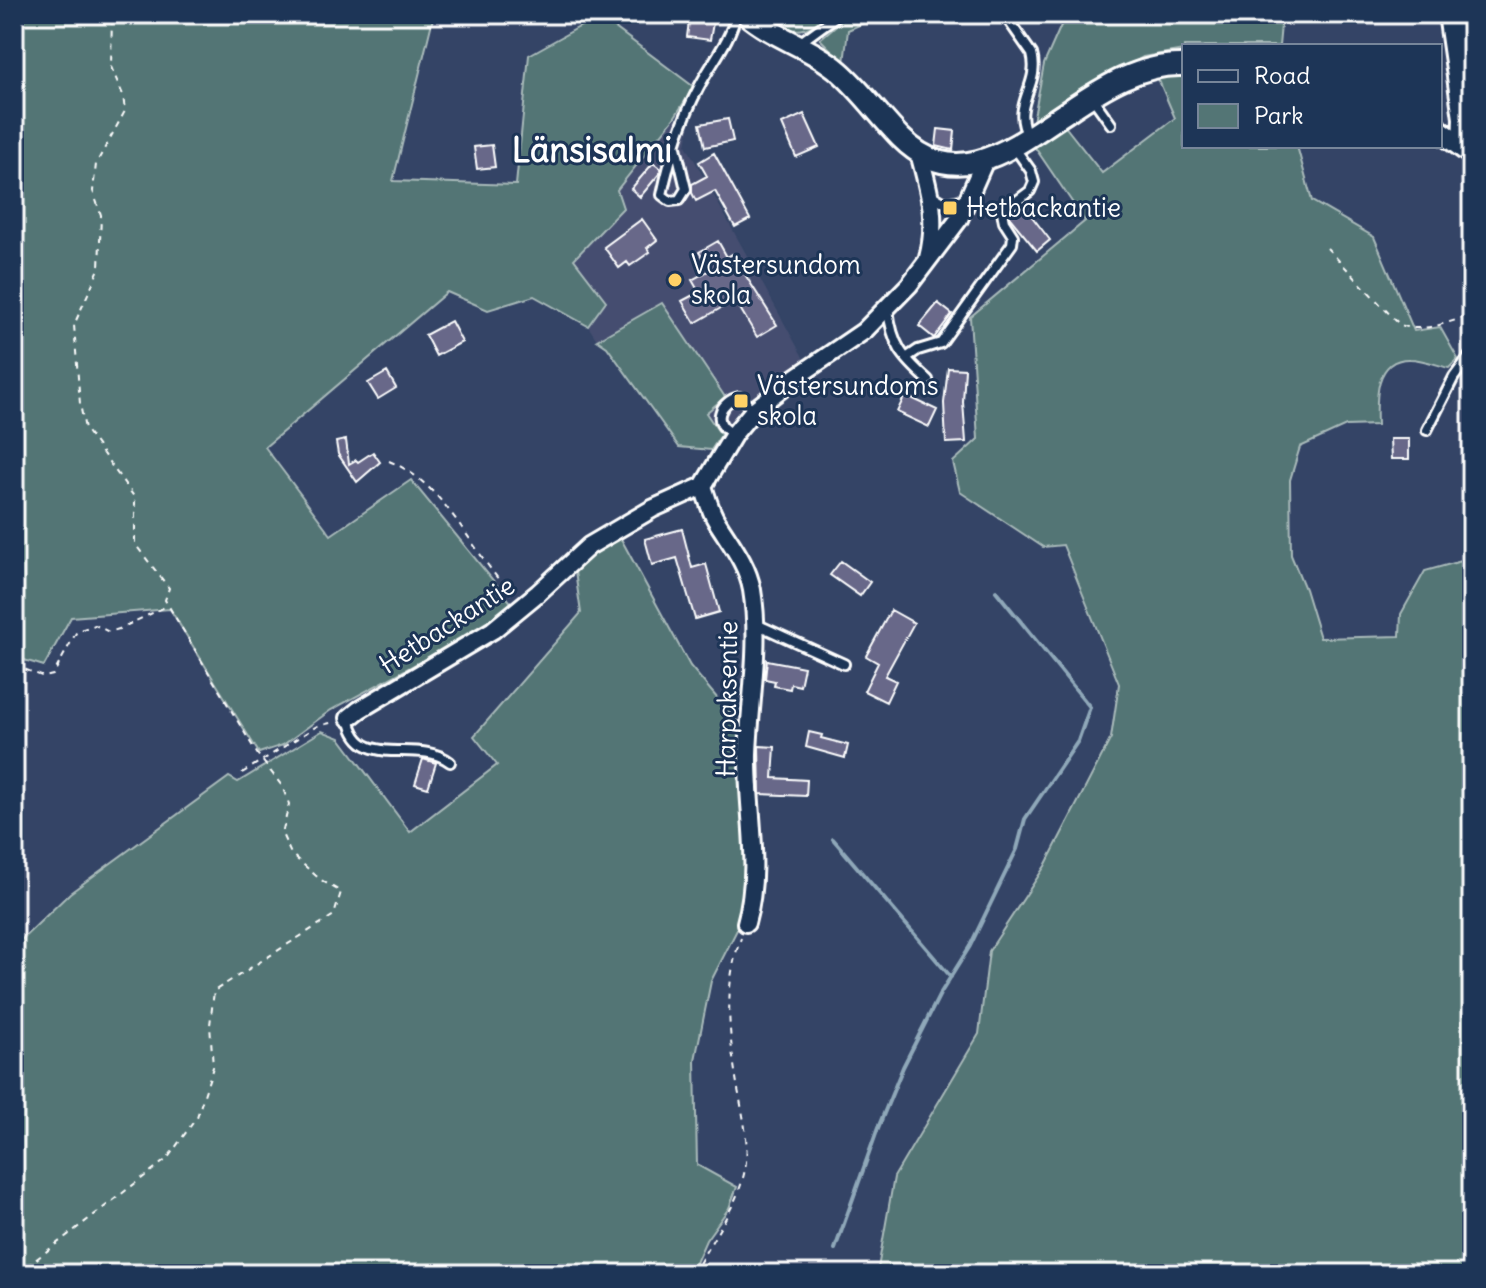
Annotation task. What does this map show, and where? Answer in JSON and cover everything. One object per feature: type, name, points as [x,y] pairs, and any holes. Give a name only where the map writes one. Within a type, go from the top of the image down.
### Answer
[{"type":"street","points":[[746,14],[836,69],[900,137],[919,153],[945,163],[985,160],[1021,142],[1090,96],[1133,74],[1160,66],[1182,65]]},
{"type":"street","points":[[1449,14],[1468,151]]},
{"type":"street","points":[[1442,132],[1468,151]]},
{"type":"street","points":[[919,153],[930,193],[934,234],[926,263]]},
{"type":"street","points":[[703,486],[734,434],[754,410],[864,331],[888,309],[959,219],[985,160]]},
{"type":"street","name":"Hetbackantie","points":[[349,718],[493,630],[589,546],[652,509],[703,486]]},
{"type":"street","name":"Harpaksentie","points":[[703,486],[715,519],[737,550],[747,575],[755,624],[748,754],[755,857],[754,887],[746,923]]},
{"type":"lane","points":[[675,143],[686,189],[679,200],[670,201],[662,195],[675,143],[698,88],[733,27],[736,14]]},
{"type":"lane","points":[[798,45],[839,14]]},
{"type":"lane","points":[[906,358],[918,350],[941,343],[1012,244],[1013,236],[1002,212],[1030,191],[1034,182],[1021,142],[1021,113],[1034,72],[1034,61],[1004,14]]},
{"type":"lane","points":[[1090,96],[1111,124]]},
{"type":"lane","points":[[930,193],[945,203],[968,198]]},
{"type":"lane","points":[[888,309],[890,331],[896,346],[928,380]]},
{"type":"lane","points":[[1427,430],[1454,377],[1472,353]]},
{"type":"lane","points":[[734,434],[718,422],[730,400],[739,397],[754,410]]},
{"type":"lane","points":[[755,624],[844,664]]},
{"type":"lane","points":[[349,718],[352,734],[360,743],[373,749],[430,751],[450,762]]},
{"type":"path","points":[[17,1274],[167,1159],[197,1117],[213,1067],[210,1025],[214,991],[334,915],[341,892],[321,880],[291,854],[282,834],[289,804],[282,786],[165,600],[169,588],[135,544],[135,498],[85,429],[74,325],[99,269],[101,215],[93,191],[96,164],[125,111],[123,95],[111,67],[112,14]]},
{"type":"path","points":[[1327,248],[1399,324],[1408,328],[1426,327],[1472,315]]},
{"type":"path","points":[[389,461],[401,466],[433,491],[505,588],[522,606]]},
{"type":"path","points":[[14,665],[44,677],[53,675],[77,631],[95,625],[109,632],[168,605]]},
{"type":"path","points":[[242,773],[317,726],[349,718]]},
{"type":"path","points":[[694,1274],[709,1242],[731,1209],[745,1169],[745,1120],[732,1050],[729,997],[733,968],[746,923]]},
{"type":"shaded area","name":"Västersundom skola","points":[[674,118],[690,124],[686,145],[804,359],[741,406],[711,450],[679,447],[607,347],[597,340],[588,326],[606,301],[573,259],[623,208],[616,190]]},
{"type":"green space","points":[[14,14],[434,14],[393,181],[516,185],[529,55],[599,16],[694,87],[674,118],[617,190],[623,208],[574,259],[606,301],[588,326],[534,296],[488,310],[447,292],[265,447],[331,535],[411,480],[514,606],[488,625],[331,710],[283,745],[259,753],[170,609],[71,617],[44,666],[14,657]]},
{"type":"green space","points":[[766,14],[831,14],[812,26],[798,30]]},
{"type":"green space","points":[[845,14],[881,15],[848,30],[844,63],[820,39],[847,16]]},
{"type":"green space","points":[[1066,14],[1282,14],[1279,44],[1182,44],[1182,50],[1143,57],[1033,122],[1044,64]]},
{"type":"green space","points":[[1182,73],[1182,148],[1298,148],[1312,201],[1374,237],[1414,331],[1440,327],[1458,359],[1449,368],[1415,359],[1390,365],[1380,382],[1377,425],[1346,426],[1300,447],[1290,480],[1291,555],[1320,638],[1400,636],[1401,614],[1425,571],[1472,558],[1472,1274],[877,1274],[894,1177],[979,1034],[989,951],[1045,866],[1111,738],[1119,684],[1063,545],[1043,547],[960,492],[953,462],[978,439],[970,317],[1085,221],[1034,146],[1064,125],[1102,173],[1175,118],[1157,76]]},
{"type":"green space","points":[[662,303],[725,397],[706,413],[721,435],[711,450],[679,447],[607,347],[597,340]]},
{"type":"green space","points":[[620,537],[690,666],[745,731],[749,887],[742,920],[711,981],[695,1060],[697,1165],[737,1187],[729,1208],[706,1240],[691,1274],[14,1274],[14,947],[70,893],[229,777],[238,782],[322,731],[340,738],[410,832],[497,765],[474,736],[581,613],[574,565]]},
{"type":"building","points":[[690,14],[707,14],[706,22],[713,23],[710,40],[687,37]]},
{"type":"building","points":[[804,114],[819,147],[796,157],[782,124]]},
{"type":"building","points":[[728,119],[733,141],[705,147],[700,124]]},
{"type":"building","points":[[938,129],[955,131],[953,150],[936,146]]},
{"type":"building","points":[[492,145],[495,167],[477,169],[474,147]]},
{"type":"building","points":[[714,153],[750,219],[735,227],[715,191],[696,201],[692,193],[692,184],[707,176],[699,162]]},
{"type":"building","points":[[653,163],[661,169],[660,173],[640,197],[631,189]]},
{"type":"building","points":[[1023,205],[1050,240],[1037,251],[1010,218]]},
{"type":"building","points":[[642,219],[657,240],[647,248],[650,252],[630,266],[627,262],[619,268],[604,247]]},
{"type":"building","points":[[718,241],[727,257],[732,254],[777,325],[757,337],[735,300],[695,323],[682,301],[699,292],[692,280],[710,270],[699,252]]},
{"type":"building","points":[[938,303],[952,314],[934,338],[919,326]]},
{"type":"building","points":[[451,321],[462,342],[436,356],[425,335]]},
{"type":"building","points":[[948,368],[965,369],[963,402],[966,442],[946,443],[944,403]]},
{"type":"building","points":[[387,372],[396,388],[378,399],[368,383]]},
{"type":"building","points":[[905,395],[937,410],[929,427],[897,412]]},
{"type":"building","points":[[1390,439],[1409,439],[1409,459],[1391,459]]},
{"type":"building","points":[[346,440],[349,464],[373,452],[380,462],[357,482],[338,454],[336,442]]},
{"type":"building","points":[[682,529],[692,568],[706,564],[719,612],[695,619],[677,558],[652,565],[645,539]]},
{"type":"building","points":[[841,561],[870,582],[860,596],[830,575]]},
{"type":"building","points":[[891,610],[914,623],[885,676],[896,681],[886,702],[864,691],[878,663],[866,656]]},
{"type":"building","points":[[767,660],[804,667],[800,686],[791,684],[790,689],[774,686],[775,681],[765,679]]},
{"type":"building","points":[[809,732],[848,745],[845,758],[806,747]]},
{"type":"building","points":[[759,746],[775,747],[773,778],[807,780],[806,796],[760,794]]},
{"type":"building","points":[[423,759],[436,763],[428,788],[415,784]]},
{"type":"waterway","points":[[835,1249],[903,1067],[940,994],[970,946],[1017,849],[1025,819],[1078,741],[1090,707],[996,591]]},
{"type":"waterway","points":[[833,839],[951,977]]},
{"type":"place","name":"Hetbackantie","points":[[950,208]]},
{"type":"place","name":"Västersundom skola","points":[[675,280]]},
{"type":"place","name":"Västersundoms skola","points":[[741,401]]},
{"type":"district","name":"Länsisalmi","points":[[592,150]]}]
